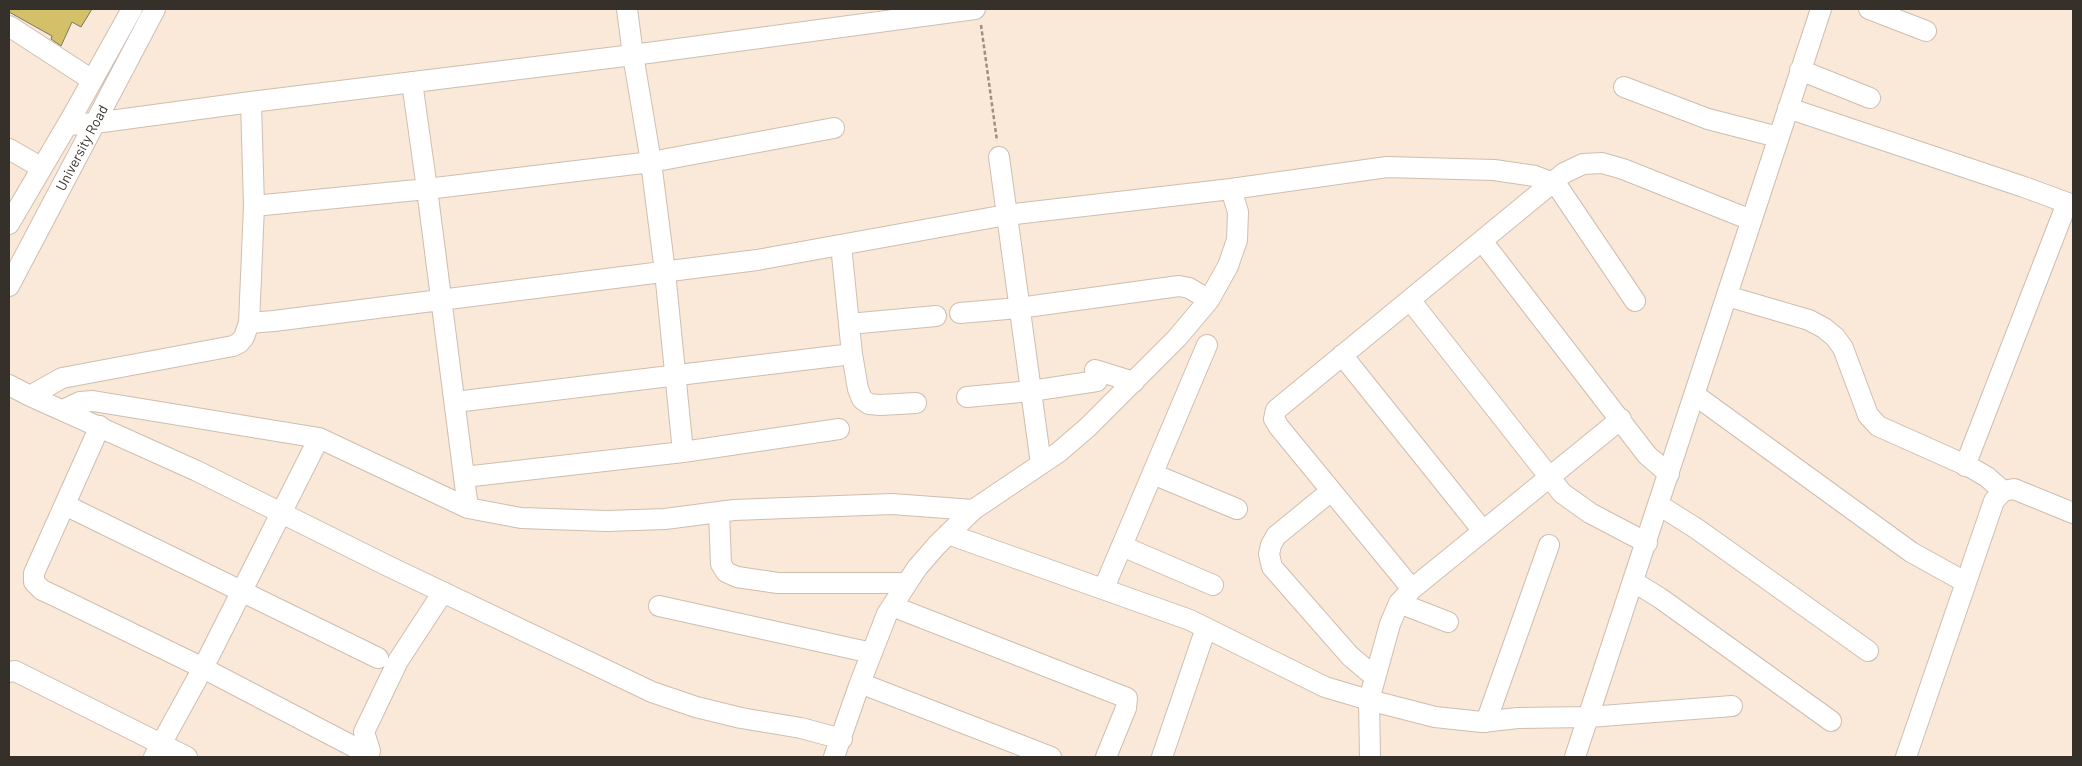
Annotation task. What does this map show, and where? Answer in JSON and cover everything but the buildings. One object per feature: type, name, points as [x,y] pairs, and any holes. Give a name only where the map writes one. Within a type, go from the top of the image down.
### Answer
[{"type":"street","name":"University Road","points":[[11,216],[42,168],[132,9]]},
{"type":"street","name":"University Road","points":[[9,286],[155,9]]},
{"type":"street","points":[[627,9],[651,162],[665,272],[683,452]]},
{"type":"street","points":[[1575,757],[1647,543],[1821,9]]},
{"type":"street","points":[[1869,9],[1926,31]]},
{"type":"street","points":[[67,125],[978,14]]},
{"type":"street","points":[[9,26],[92,80]]},
{"type":"street","points":[[1800,70],[1870,98]]},
{"type":"street","points":[[412,82],[468,508]]},
{"type":"street","points":[[1624,87],[1708,119],[1778,137]]},
{"type":"street","points":[[30,396],[62,378],[233,346],[239,343],[249,323],[254,206],[251,102]]},
{"type":"street","points":[[1788,108],[2070,204],[1965,466]]},
{"type":"street","points":[[254,206],[427,189],[651,162],[834,128]]},
{"type":"street","points":[[9,149],[42,168]]},
{"type":"street","points":[[999,157],[1041,464]]},
{"type":"street","points":[[1448,622],[1405,596],[1331,491],[1279,427],[1274,419],[1276,410],[1564,173],[1583,164],[1602,163],[1623,169],[1751,220]]},
{"type":"street","points":[[249,323],[757,260],[1006,215],[1231,189],[1387,167],[1494,170],[1535,176],[1556,184],[1635,301]]},
{"type":"street","points":[[9,385],[197,471],[280,514],[652,692],[704,709],[740,718],[801,728],[838,748],[860,683],[892,606],[917,568],[973,510],[1041,464],[1088,427],[1177,338],[1209,300],[1228,266],[1237,240],[1238,212],[1231,189]]},
{"type":"street","points":[[1482,241],[1648,455],[1669,474]]},
{"type":"street","points":[[841,245],[852,354],[858,389],[862,399],[869,404],[880,405],[916,403]]},
{"type":"street","points":[[960,313],[1020,308],[1180,286],[1190,288],[1209,300]]},
{"type":"street","points":[[1727,296],[1809,320],[1824,328],[1835,337],[1843,348],[1868,415],[1878,426],[1987,477],[2003,491]]},
{"type":"street","points":[[1410,300],[1562,493],[1576,504],[1647,543]]},
{"type":"street","points":[[849,324],[936,316]]},
{"type":"street","points":[[1104,588],[1208,344]]},
{"type":"street","points":[[455,402],[676,377],[852,354]]},
{"type":"street","points":[[1342,355],[1483,531]]},
{"type":"street","points":[[967,397],[1031,391],[1096,376],[1134,382]]},
{"type":"street","points":[[1695,395],[1911,552],[1965,582]]},
{"type":"street","points":[[63,410],[80,402],[93,401],[319,438],[468,508],[521,518],[608,521],[665,519],[719,512],[892,504],[973,510]]},
{"type":"street","points":[[1370,757],[1369,700],[1390,624],[1405,596],[1621,419]]},
{"type":"street","points":[[100,426],[34,573],[34,582],[42,590],[203,668],[363,753],[370,751],[364,732],[398,661],[443,592]]},
{"type":"street","points":[[464,477],[683,452],[838,428]]},
{"type":"street","points":[[157,751],[203,668],[319,438]]},
{"type":"street","points":[[1153,474],[1237,509]]},
{"type":"street","points":[[1906,757],[1994,501],[2003,491],[2014,489],[2073,513]]},
{"type":"street","points":[[1331,491],[1276,536],[1269,554],[1272,567],[1350,656],[1375,677]]},
{"type":"street","points":[[64,505],[378,658]]},
{"type":"street","points":[[1659,505],[1697,529],[1868,651]]},
{"type":"street","points":[[719,512],[721,564],[726,572],[737,577],[778,583],[907,583]]},
{"type":"street","points":[[948,534],[1190,620],[1325,687],[1435,716],[1486,722],[1518,718],[1589,717],[1732,706]]},
{"type":"street","points":[[1486,722],[1549,545]]},
{"type":"street","points":[[1122,546],[1213,585]]},
{"type":"street","points":[[1634,582],[1660,598],[1831,721]]},
{"type":"street","points":[[659,606],[872,653]]},
{"type":"street","points":[[892,606],[1127,698],[1126,708],[1106,757]]},
{"type":"street","points":[[1162,757],[1206,628]]},
{"type":"street","points":[[9,672],[14,671],[157,751],[187,757]]},
{"type":"street","points":[[860,683],[1051,757]]},
{"type":"path","points":[[978,14],[999,157]]}]
